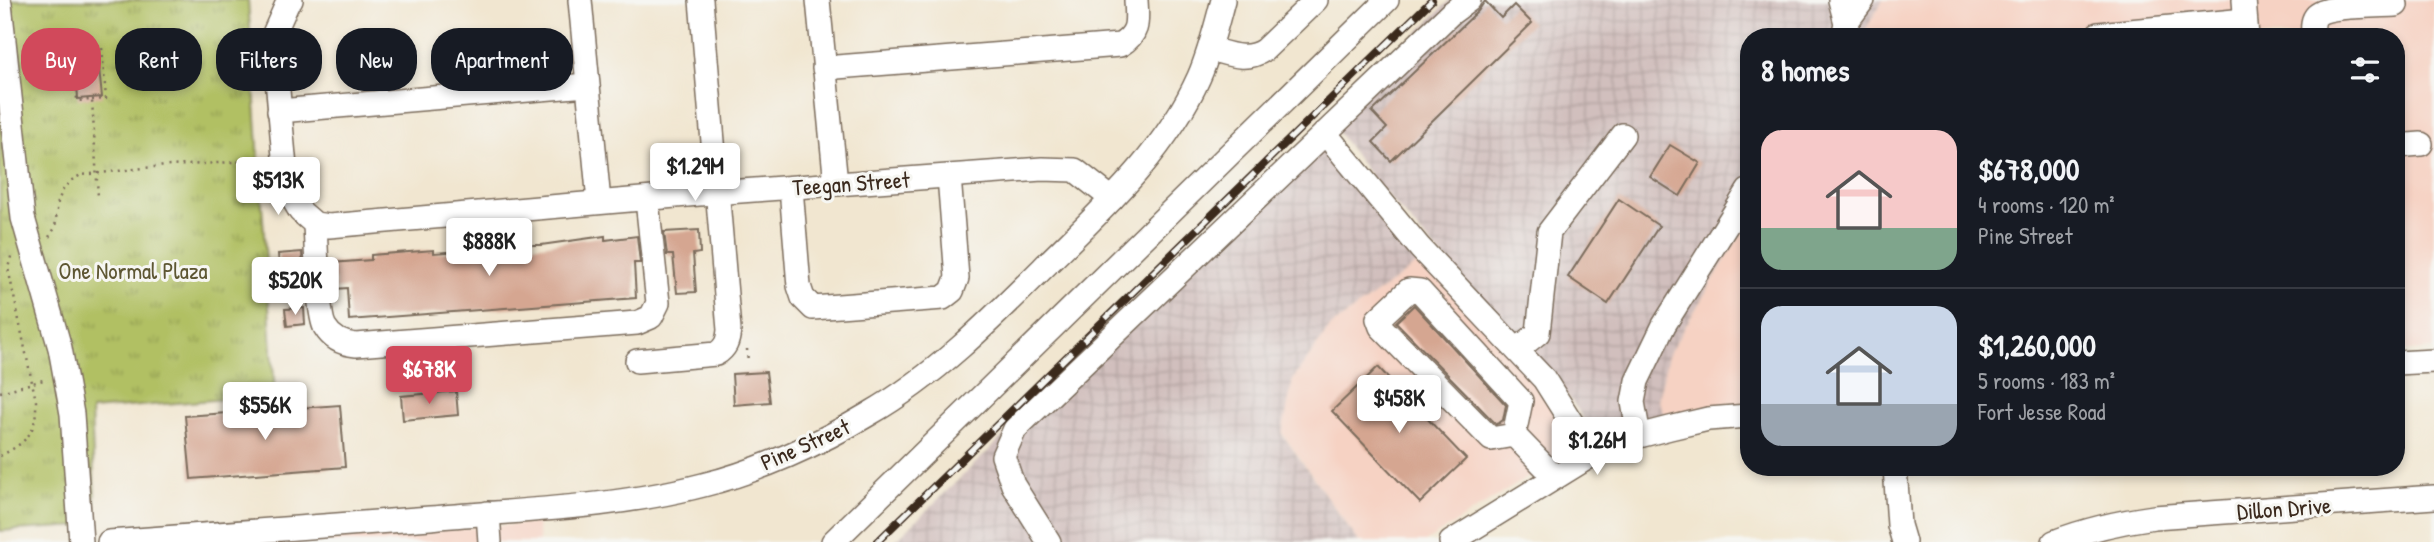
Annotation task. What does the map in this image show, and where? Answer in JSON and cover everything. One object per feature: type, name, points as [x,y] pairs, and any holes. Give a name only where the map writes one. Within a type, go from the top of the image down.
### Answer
[{"type":"street","points":[[580,0],[599,202]]},
{"type":"street","points":[[637,361],[712,355],[726,346],[729,330],[701,0]]},
{"type":"street","points":[[818,0],[836,184]]},
{"type":"street","points":[[824,68],[1120,45],[1130,39],[1137,26],[1136,0]]},
{"type":"street","name":"Pine Street","points":[[109,542],[617,501],[704,485],[778,459],[821,440],[871,414],[956,351],[1112,200],[1141,168],[1174,122],[1198,79],[1210,49],[1223,0]]},
{"type":"street","points":[[1210,49],[1244,57],[1254,56],[1264,50],[1316,0]]},
{"type":"street","points":[[833,542],[1387,0]]},
{"type":"street","points":[[1049,542],[1013,485],[1003,456],[1016,429],[1450,13],[1469,0]]},
{"type":"street","points":[[1840,0],[1844,28]]},
{"type":"street","points":[[1845,28],[1863,0]]},
{"type":"street","points":[[289,1],[273,36],[287,190],[300,211],[322,225],[323,325],[334,338],[345,344],[356,345],[637,323],[652,317],[658,303],[647,200]]},
{"type":"street","points":[[0,4],[23,218],[60,348],[72,414],[81,542]]},
{"type":"street","points":[[2313,28],[2312,22],[2318,13],[2396,5]]},
{"type":"street","points":[[2157,28],[2245,19]]},
{"type":"street","points":[[279,111],[587,85]]},
{"type":"street","points":[[1325,133],[1420,248],[1544,379],[1592,455]]},
{"type":"street","points":[[1517,350],[1538,332],[1549,232],[1623,135]]},
{"type":"street","points":[[2405,145],[2421,144]]},
{"type":"street","name":"Teegan Street","points":[[322,225],[1042,169],[1075,170],[1112,200]]},
{"type":"street","points":[[791,188],[799,286],[803,298],[813,308],[943,298],[953,291],[957,278],[948,176]]},
{"type":"street","points":[[1639,436],[1633,402],[1637,381],[1664,325],[1740,204]]},
{"type":"street","points":[[1409,290],[1420,291],[1521,401],[1514,435],[1491,439],[1381,327],[1378,319],[1409,290]]},
{"type":"street","points":[[2405,362],[2434,360]]},
{"type":"street","points":[[1451,542],[1592,455],[1639,436],[1708,419],[1740,417]]},
{"type":"street","points":[[1514,435],[1555,477]]},
{"type":"street","points":[[1896,476],[1899,525],[1904,542]]},
{"type":"street","name":"Dillon Drive","points":[[2054,542],[2095,527],[2154,517],[2434,497]]},
{"type":"street","points":[[488,513],[490,542]]},
{"type":"path","points":[[76,91],[77,101],[106,99],[101,48]]},
{"type":"path","points":[[8,80],[21,79]]},
{"type":"path","points":[[92,100],[98,197]]},
{"type":"path","points":[[0,456],[25,441],[33,431],[36,410],[8,268],[15,248],[52,235],[58,201],[70,181],[80,175],[97,172],[284,159]]},
{"type":"path","points":[[40,281],[50,278],[105,277]]},
{"type":"path","points":[[0,393],[65,374]]},
{"type":"shaded area","points":[[1450,0],[1883,0],[1866,28],[1740,28],[1740,235],[1668,355],[1658,401],[1665,415],[1596,439],[1572,401],[1374,181],[1330,122]]},
{"type":"shaded area","points":[[1883,0],[2434,0],[2434,349],[2405,351],[2405,28],[1866,28]]},
{"type":"shaded area","points":[[1318,133],[1424,259],[1331,326],[1293,379],[1282,434],[1359,542],[894,542]]},
{"type":"shaded area","points":[[1740,236],[1740,403],[1715,405],[1665,415],[1658,401],[1668,355]]},
{"type":"shaded area","points":[[1424,259],[1542,389],[1561,425],[1569,451],[1425,542],[1359,542],[1282,433],[1293,379],[1331,326]]},
{"type":"shaded area","points":[[537,523],[539,542],[291,542]]},
{"type":"green space","name":"One Normal Plaza","points":[[0,0],[248,0],[250,28],[216,28],[216,91],[254,91],[275,395],[91,410],[96,525],[0,531]]},
{"type":"building","points":[[1485,1],[1501,18],[1514,5],[1532,23],[1391,161],[1373,142],[1387,128],[1372,112],[1478,11]]},
{"type":"building","points":[[101,88],[102,97],[78,99],[77,91],[101,91]]},
{"type":"building","points":[[1670,145],[1700,163],[1680,196],[1650,177]]},
{"type":"building","points":[[1619,199],[1659,226],[1608,304],[1568,277]]},
{"type":"building","points":[[699,230],[700,253],[693,254],[696,292],[677,293],[673,255],[667,255],[664,232]]},
{"type":"building","points":[[605,236],[605,240],[637,236],[640,263],[634,263],[636,298],[349,320],[347,288],[335,289],[335,279],[332,279],[331,263],[371,260],[371,255],[474,250],[474,246],[529,240],[529,245],[541,245]]},
{"type":"building","points":[[302,252],[304,282],[281,285],[278,254]]},
{"type":"building","points":[[1414,305],[1506,405],[1503,420],[1499,423],[1496,424],[1396,322]]},
{"type":"building","points":[[304,308],[305,324],[287,326],[285,309]]},
{"type":"building","points":[[1378,367],[1466,459],[1420,503],[1332,411]]},
{"type":"building","points":[[766,372],[770,402],[734,405],[732,374]]},
{"type":"building","points":[[456,391],[458,415],[403,420],[401,396]]},
{"type":"building","points":[[340,405],[345,467],[191,479],[185,416]]},
{"type":"railway","points":[[877,542],[1432,0]]}]
